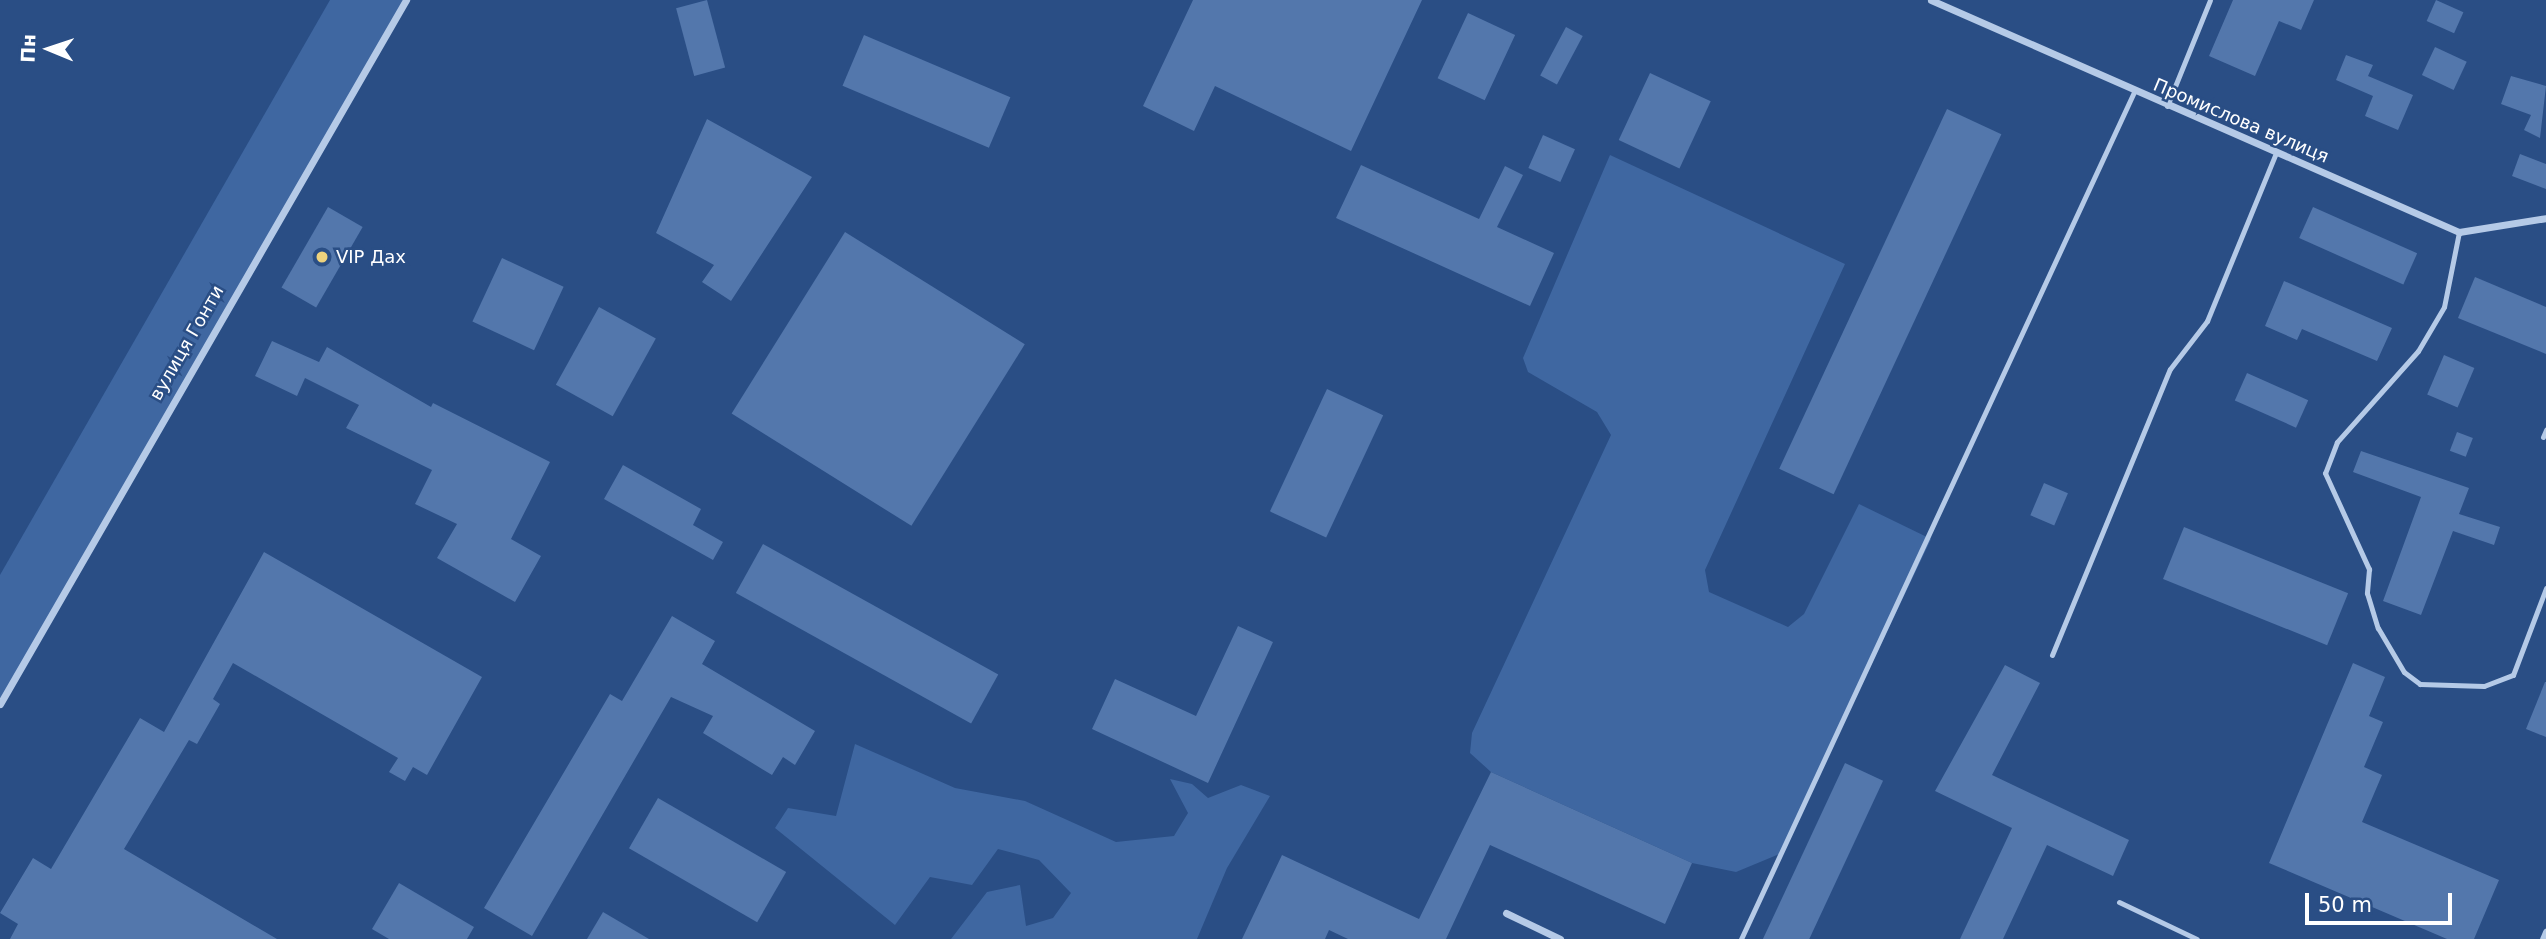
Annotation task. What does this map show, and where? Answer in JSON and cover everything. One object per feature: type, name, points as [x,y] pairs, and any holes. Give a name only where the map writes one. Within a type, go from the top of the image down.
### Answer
[{"type":"street","name":"вулиця Гонти","points":[[0,704],[406,0]]},
{"type":"street","name":"Промислова вулиця","points":[[1931,0],[2134,92],[2459,232]]},
{"type":"street","points":[[2459,232],[2546,218]]},
{"type":"street","points":[[1506,913],[1560,939]]},
{"type":"street","points":[[2543,939],[2546,932]]},
{"type":"lane","points":[[2167,106],[2210,0]]},
{"type":"lane","points":[[1741,939],[2134,92]]},
{"type":"lane","points":[[2052,654],[2170,369],[2207,321],[2276,153]]},
{"type":"lane","points":[[2459,232],[2444,307],[2418,351],[2337,442],[2325,473],[2369,569],[2367,593],[2378,628],[2404,672],[2420,684],[2484,686],[2513,675],[2546,588]]},
{"type":"lane","points":[[2543,437],[2546,430]]},
{"type":"lane","points":[[2119,902],[2197,939]]},
{"type":"shaded area","points":[[330,0],[406,0],[0,704],[0,575]]},
{"type":"shaded area","points":[[1610,155],[1845,264],[1705,570],[1709,592],[1788,627],[1804,614],[1859,504],[1931,539],[1782,853],[1736,872],[1692,863],[1491,772],[1470,753],[1472,733],[1611,435],[1597,412],[1528,372],[1523,358]]},
{"type":"shaded area","points":[[855,744],[955,788],[1025,801],[1116,842],[1174,836],[1188,813],[1170,779],[1192,784],[1208,798],[1241,785],[1270,796],[1227,868],[1197,939],[951,939],[987,892],[1020,885],[1026,926],[1053,918],[1071,893],[1039,860],[998,849],[972,885],[930,877],[895,925],[775,828],[788,808],[836,816]]},
{"type":"building","points":[[707,0],[725,68],[694,76],[676,8]]},
{"type":"building","points":[[1193,0],[1422,0],[1351,151],[1215,86],[1194,131],[1143,106]]},
{"type":"building","points":[[2233,0],[2314,0],[2301,30],[2279,21],[2255,76],[2209,56]]},
{"type":"building","points":[[2436,0],[2463,12],[2454,33],[2427,21]]},
{"type":"building","points":[[1468,13],[1515,35],[1485,100],[1438,78]]},
{"type":"building","points":[[1566,27],[1583,36],[1557,84],[1540,76]]},
{"type":"building","points":[[864,35],[1010,97],[989,148],[843,86]]},
{"type":"building","points":[[2435,47],[2467,62],[2454,90],[2422,75]]},
{"type":"building","points":[[2346,55],[2373,65],[2368,76],[2413,95],[2398,130],[2365,116],[2373,96],[2336,80]]},
{"type":"building","points":[[1650,73],[1711,101],[1679,168],[1619,140]]},
{"type":"building","points":[[2511,76],[2546,86],[2540,138],[2524,130],[2531,115],[2501,104]]},
{"type":"building","points":[[1947,109],[2001,134],[1834,494],[1779,469]]},
{"type":"building","points":[[707,119],[812,177],[731,301],[702,282],[714,265],[656,233]]},
{"type":"building","points":[[1543,135],[1575,149],[1560,182],[1528,168]]},
{"type":"building","points":[[2520,154],[2546,164],[2546,189],[2512,176]]},
{"type":"building","points":[[1361,165],[1479,219],[1505,166],[1523,175],[1497,227],[1554,253],[1530,306],[1336,218]]},
{"type":"building","name":"VIP Дах","points":[[328,207],[363,227],[316,308],[282,288]]},
{"type":"building","points":[[2313,207],[2417,253],[2403,284],[2299,238]]},
{"type":"building","points":[[845,232],[1025,344],[911,526],[732,413]]},
{"type":"building","points":[[502,258],[564,287],[534,350],[472,321]]},
{"type":"building","points":[[2475,277],[2546,307],[2546,354],[2458,318]]},
{"type":"building","points":[[2284,281],[2392,328],[2377,361],[2302,329],[2297,340],[2265,326]]},
{"type":"building","points":[[599,307],[656,339],[613,416],[556,385]]},
{"type":"building","points":[[272,341],[319,362],[327,347],[431,407],[433,403],[550,462],[511,539],[541,556],[515,602],[437,558],[457,524],[415,504],[432,470],[346,428],[359,405],[305,378],[297,396],[255,376]]},
{"type":"building","points":[[2444,355],[2474,368],[2458,407],[2427,395]]},
{"type":"building","points":[[2247,373],[2308,400],[2296,428],[2235,400]]},
{"type":"building","points":[[1327,389],[1383,415],[1326,538],[1270,511]]},
{"type":"building","points":[[2457,432],[2473,438],[2466,457],[2450,451]]},
{"type":"building","points":[[2361,451],[2469,488],[2459,514],[2500,527],[2494,545],[2453,531],[2421,615],[2383,601],[2421,497],[2353,472]]},
{"type":"building","points":[[623,465],[701,509],[693,525],[723,542],[713,560],[604,499]]},
{"type":"building","points":[[2044,483],[2068,493],[2054,525],[2030,515]]},
{"type":"building","points":[[2184,527],[2348,593],[2327,645],[2163,579]]},
{"type":"building","points":[[763,544],[998,674],[971,723],[736,593]]},
{"type":"building","points":[[264,552],[482,677],[427,775],[413,767],[405,781],[389,772],[398,758],[233,663],[213,699],[220,704],[197,744],[189,740],[124,849],[277,939],[10,939],[18,924],[0,913],[33,858],[51,869],[140,718],[164,732]]},
{"type":"building","points":[[672,616],[715,641],[702,664],[815,731],[795,765],[783,757],[772,775],[703,733],[713,716],[671,697],[532,936],[484,908],[610,694],[622,701]]},
{"type":"building","points":[[1238,626],[1273,642],[1208,783],[1092,729],[1115,679],[1196,716]]},
{"type":"building","points":[[2353,663],[2385,677],[2369,716],[2383,722],[2364,767],[2382,775],[2362,822],[2499,880],[2474,939],[2447,939],[2269,863]]},
{"type":"building","points":[[2005,665],[2040,683],[1992,775],[2129,840],[2113,876],[2047,845],[2003,939],[1960,939],[2012,828],[1935,791]]},
{"type":"building","points":[[2546,682],[2546,737],[2526,729]]},
{"type":"building","points":[[1845,763],[1883,781],[1809,939],[1763,939]]},
{"type":"building","points":[[1491,772],[1692,863],[1665,924],[1490,845],[1446,939],[1348,939],[1329,930],[1325,939],[1242,939],[1282,855],[1419,919]]},
{"type":"building","points":[[658,798],[786,872],[757,922],[629,848]]},
{"type":"building","points":[[399,883],[474,927],[467,939],[389,939],[372,929]]},
{"type":"building","points":[[603,912],[649,939],[587,939]]},
{"type":"place","name":"VIP Дах","points":[[322,257]]}]
